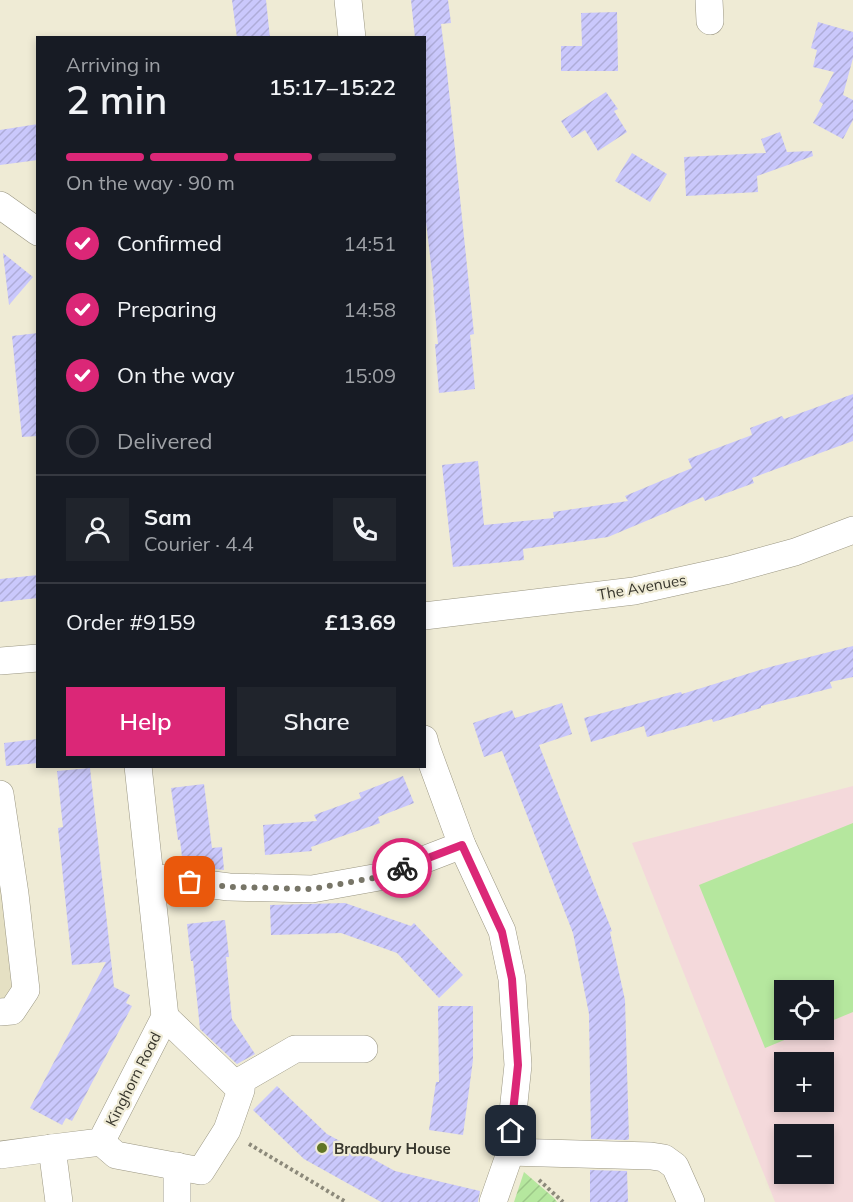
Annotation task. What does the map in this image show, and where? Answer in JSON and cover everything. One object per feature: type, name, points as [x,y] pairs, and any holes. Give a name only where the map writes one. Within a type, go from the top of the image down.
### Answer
[{"type":"street","points":[[348,0],[352,36]]},
{"type":"street","points":[[0,205],[36,227]]},
{"type":"street","name":"The Avenues","points":[[426,616],[634,591],[729,570],[795,552],[853,530]]},
{"type":"street","points":[[0,661],[36,658]]},
{"type":"street","points":[[426,747],[462,845],[502,932],[512,979],[518,1065],[508,1159],[493,1202]]},
{"type":"street","name":"Kinghorn Road","points":[[101,1142],[165,1017],[138,768]]},
{"type":"street","points":[[0,794],[7,895],[26,990],[12,1011],[0,1012]]},
{"type":"street","points":[[150,877],[230,887],[312,889],[379,877],[462,845]]},
{"type":"street","name":"Kinghorn Road","points":[[0,1155],[101,1142],[116,1155],[201,1171],[227,1130],[241,1090],[165,1017]]},
{"type":"street","points":[[235,1084],[295,1049],[364,1049]]},
{"type":"street","points":[[52,1148],[59,1202]]},
{"type":"street","points":[[508,1152],[664,1158],[675,1166],[691,1202]]},
{"type":"street","points":[[177,1166],[177,1202]]},
{"type":"path","points":[[227,1130],[346,1202]]},
{"type":"shaded area","points":[[853,786],[853,1202],[775,1202],[632,843]]},
{"type":"shaded area","points":[[0,858],[16,985],[0,1007]]},
{"type":"green space","points":[[853,823],[853,1012],[834,1020],[834,980],[774,980],[774,1040],[784,1040],[765,1048],[699,885]]},
{"type":"green space","points":[[524,1172],[554,1198],[557,1202],[514,1202]]},
{"type":"building","points":[[232,0],[266,0],[270,36],[237,36]]},
{"type":"building","points":[[411,0],[448,0],[451,23],[441,24],[474,334],[470,335],[475,389],[439,393],[434,290],[426,222],[426,36],[415,36]]},
{"type":"building","points":[[617,12],[618,71],[561,71],[561,46],[582,46],[581,13]]},
{"type":"building","points":[[818,22],[853,32],[853,58],[843,95],[853,100],[853,120],[843,139],[813,123],[823,104],[819,101],[834,72],[813,67],[817,50],[811,48]]},
{"type":"building","points":[[606,92],[618,109],[614,111],[627,132],[598,151],[585,130],[572,138],[561,121]]},
{"type":"building","points":[[36,124],[36,160],[0,165],[0,130]]},
{"type":"building","points":[[780,132],[787,152],[812,151],[813,156],[757,176],[758,192],[686,196],[684,157],[766,153],[761,139]]},
{"type":"building","points":[[632,153],[667,174],[650,202],[615,181]]},
{"type":"building","points":[[3,253],[33,277],[9,305]]},
{"type":"building","points":[[36,333],[36,436],[22,437],[12,336]]},
{"type":"building","points":[[853,394],[853,441],[752,478],[754,483],[705,501],[703,497],[608,537],[523,549],[524,560],[453,567],[442,465],[478,461],[484,525],[554,518],[553,512],[628,501],[625,496],[692,468],[688,459],[752,435],[750,428],[782,416],[784,419]]},
{"type":"building","points":[[36,575],[36,598],[0,602],[0,579]]},
{"type":"building","points":[[853,646],[853,677],[830,682],[832,688],[761,706],[761,708],[713,722],[712,719],[647,737],[644,726],[591,742],[584,718],[681,692],[682,694],[770,667]]},
{"type":"building","points":[[562,703],[572,734],[539,745],[612,931],[610,932],[625,1000],[629,1139],[627,1140],[591,1139],[589,1014],[573,933],[502,751],[484,757],[473,723],[512,710],[515,718]]},
{"type":"building","points":[[36,739],[36,763],[6,766],[4,743]]},
{"type":"building","points":[[90,768],[114,987],[130,995],[126,1003],[132,1006],[72,1121],[66,1118],[62,1125],[30,1108],[106,962],[72,965],[58,828],[63,827],[57,771]]},
{"type":"building","points":[[403,776],[414,803],[378,817],[380,823],[311,847],[312,851],[265,855],[263,825],[317,821],[314,815],[361,798],[359,793]]},
{"type":"building","points":[[204,784],[212,848],[222,847],[224,870],[183,865],[171,788]]},
{"type":"building","points":[[345,903],[411,926],[414,923],[463,975],[439,998],[397,953],[341,933],[271,935],[270,905]]},
{"type":"building","points":[[225,920],[232,1019],[255,1054],[237,1064],[200,1029],[187,924]]},
{"type":"building","points":[[438,1006],[473,1006],[473,1060],[463,1135],[429,1130],[436,1082],[439,1082]]},
{"type":"building","name":"Bradbury House","points":[[277,1086],[327,1134],[395,1171],[480,1191],[478,1202],[381,1202],[304,1159],[253,1110]]},
{"type":"building","points":[[590,1170],[627,1171],[628,1202],[590,1202]]},
{"type":"way so far","points":[[190,882],[230,887],[312,889],[379,877],[402,868]]},
{"type":"place","name":"Bradbury House","points":[[322,1148]]},
{"type":"route","points":[[402,868],[462,845],[502,932],[512,979],[518,1065],[511,1131]]}]
